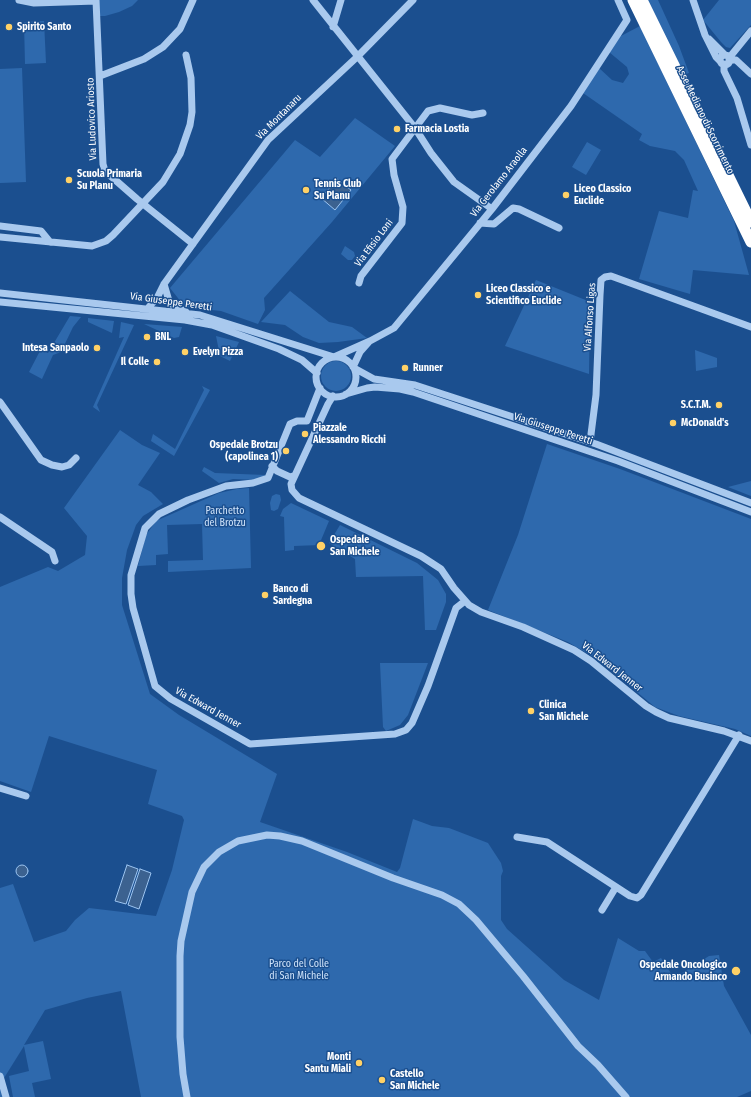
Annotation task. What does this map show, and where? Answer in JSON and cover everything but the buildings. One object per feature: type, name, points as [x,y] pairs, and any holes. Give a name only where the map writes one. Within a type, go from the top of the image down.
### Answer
[{"type":"highway","name":"Asse Mediano di Scorrimento","points":[[639,3],[751,222]]},
{"type":"highway","name":"Asse Mediano di Scorrimento","points":[[639,3],[751,242]]},
{"type":"street","points":[[19,0],[34,3],[96,0]]},
{"type":"street","name":"Via Ludovico Ariosto","points":[[96,0],[103,164],[110,176],[143,205],[193,244]]},
{"type":"street","points":[[100,76],[144,59],[163,47],[180,29],[193,0]]},
{"type":"street","points":[[313,0],[415,128],[431,153],[454,182],[492,209]]},
{"type":"street","points":[[333,27],[341,0]]},
{"type":"street","name":"Via Montanaru","points":[[148,308],[157,298],[164,284],[268,140],[357,57],[412,0]]},
{"type":"street","name":"Via Gerolamo Araolla","points":[[334,357],[370,341],[394,328],[492,209],[571,106],[627,20],[618,0]]},
{"type":"street","points":[[693,0],[705,35],[716,57],[726,60],[736,60],[751,74]]},
{"type":"street","points":[[751,31],[726,60],[724,71],[737,98],[751,145]]},
{"type":"street","points":[[0,237],[92,246],[100,244],[113,235],[143,205],[172,168],[186,139],[192,112],[191,78],[186,55]]},
{"type":"street","name":"Via Efisio Loni","points":[[359,282],[361,276],[402,223],[403,207],[394,175],[392,159],[428,111],[434,108],[472,114],[483,113]]},
{"type":"street","points":[[480,224],[494,224],[513,208],[519,209],[559,228]]},
{"type":"street","points":[[0,226],[41,231],[50,242]]},
{"type":"street","name":"Via Alfonso Ligas","points":[[590,442],[596,395],[600,295],[602,280],[605,277],[611,276],[751,327]]},
{"type":"street","points":[[164,284],[169,301],[174,306],[191,314]]},
{"type":"street","name":"Via Giuseppe Peretti","points":[[0,293],[148,308],[214,318],[347,360],[353,368],[374,379],[415,385],[590,442],[751,503]]},
{"type":"street","name":"Via Giuseppe Peretti","points":[[0,302],[185,320],[212,325],[279,349],[302,360],[316,373]]},
{"type":"street","points":[[346,394],[355,383],[353,368],[360,352],[370,341]]},
{"type":"street","points":[[320,388],[307,421],[297,421],[290,424],[272,466],[277,472],[290,477],[294,476],[333,396],[328,395],[317,384],[316,373],[321,364],[334,357]]},
{"type":"street","name":"Via Giuseppe Peretti","points":[[333,396],[375,387],[400,389],[413,392],[618,461],[751,512]]},
{"type":"street","points":[[0,402],[42,460],[52,465],[62,467],[69,465],[76,458]]},
{"type":"street","name":"Via Edward Jenner","points":[[272,466],[268,478],[252,483],[226,486],[188,500],[158,514],[145,528],[132,575],[131,594],[133,608],[155,686],[171,699],[250,744],[395,734],[406,730],[412,723],[428,686],[456,608],[465,600]]},
{"type":"street","name":"Via Edward Jenner","points":[[294,476],[292,490],[299,498],[421,556],[441,569],[465,600],[481,612],[523,627],[574,650],[596,664],[646,706],[656,712],[669,718],[739,735],[751,741]]},
{"type":"street","points":[[0,517],[52,552],[55,561]]},
{"type":"street","points":[[517,837],[547,842],[630,896],[637,898],[641,895],[739,735]]},
{"type":"street","points":[[0,788],[26,796]]},
{"type":"street","points":[[187,1097],[183,1074],[180,1037],[180,941],[192,892],[204,867],[219,852],[238,841],[267,835],[280,836],[302,841],[393,878],[442,895],[460,904],[476,920],[578,1046],[598,1065],[626,1097]]},
{"type":"street","points":[[602,910],[616,887]]},
{"type":"street","points":[[0,1076],[6,1097]]},
{"type":"green space","points":[[98,0],[138,0],[132,6],[119,12],[99,16]]},
{"type":"green space","points":[[646,0],[658,0],[679,46],[689,73],[683,75]]},
{"type":"green space","points":[[719,0],[751,0],[751,25],[730,48],[726,47],[721,42],[703,20]]},
{"type":"green space","points":[[44,21],[46,63],[25,64],[24,22]]},
{"type":"green space","points":[[640,26],[734,221],[749,275],[693,270],[690,294],[639,279],[659,211],[688,218],[693,190],[698,191],[684,160],[675,151],[650,146],[639,140],[642,134],[583,93],[599,68],[612,80],[623,83],[629,74],[627,67],[609,52],[619,37]]},
{"type":"green space","points":[[22,68],[26,182],[0,183],[0,69]]},
{"type":"green space","name":"Tennis Club Su Planu","points":[[355,118],[395,146],[332,222],[264,298],[265,310],[258,324],[221,311],[185,307],[170,288],[295,140],[320,157]]},
{"type":"green space","points":[[587,142],[601,150],[586,175],[572,167]]},
{"type":"green space","points":[[345,246],[354,252],[355,256],[352,260],[348,260],[341,254]]},
{"type":"green space","points":[[536,280],[588,301],[590,306],[589,374],[505,346]]},
{"type":"green space","points":[[290,291],[329,322],[352,327],[367,338],[319,343],[303,337],[285,325],[261,322]]},
{"type":"green space","points":[[70,316],[81,317],[73,327],[61,352],[53,355],[42,379],[29,372],[41,349],[48,353]]},
{"type":"green space","points":[[88,318],[114,321],[112,333],[88,322]]},
{"type":"green space","points":[[121,322],[134,325],[97,405],[100,412],[93,407],[124,337],[119,338]]},
{"type":"green space","points":[[144,324],[182,327],[179,337],[174,338]]},
{"type":"green space","points":[[216,336],[239,342],[230,361],[220,356]]},
{"type":"green space","points":[[695,350],[717,358],[717,367],[696,371]]},
{"type":"green space","points":[[336,361],[347,365],[351,376],[347,387],[336,391],[325,387],[321,376],[325,365]]},
{"type":"green space","points":[[202,386],[210,390],[174,456],[151,441],[153,434],[175,449],[204,390]]},
{"type":"green space","name":"Parco del Colle di San Michele","points":[[120,430],[142,445],[160,453],[138,485],[151,492],[163,504],[143,516],[136,525],[127,550],[122,578],[122,605],[150,694],[179,715],[277,774],[260,822],[347,852],[397,872],[400,868],[413,819],[432,826],[449,828],[488,843],[501,863],[503,871],[501,876],[501,920],[507,929],[564,980],[599,1000],[618,938],[639,951],[645,951],[653,962],[661,958],[674,978],[709,956],[719,955],[724,986],[751,1035],[751,1091],[737,1097],[141,1097],[121,991],[87,998],[45,1010],[24,1045],[43,1041],[51,1079],[32,1083],[35,1097],[13,1097],[9,1076],[29,1071],[24,1046],[4,1078],[4,1097],[0,1097],[0,888],[13,884],[34,942],[66,931],[75,920],[89,908],[156,916],[172,870],[184,820],[182,816],[148,804],[157,770],[49,736],[31,792],[0,781],[0,587],[48,567],[58,571],[85,555],[87,536],[64,508]]},
{"type":"green space","points":[[547,444],[620,469],[751,519],[751,736],[735,729],[679,716],[655,707],[597,659],[568,642],[488,610],[518,535]]},
{"type":"green space","points":[[204,467],[215,473],[265,475],[258,480],[233,479],[219,483],[202,471]]},
{"type":"green space","points":[[751,481],[751,496],[728,487]]},
{"type":"green space","name":"Parchetto del Brotzu","points":[[249,488],[251,568],[168,572],[168,561],[203,560],[202,524],[167,525],[168,554],[156,555],[156,565],[138,566],[146,535],[156,521],[219,493]]},
{"type":"green space","points":[[276,494],[280,495],[281,500],[278,509],[274,511],[271,510],[270,503],[272,496]]},
{"type":"green space","points":[[291,503],[329,521],[319,545],[294,546],[294,550],[285,551],[284,517],[280,516],[283,509]]},
{"type":"green space","points":[[340,525],[417,563],[438,580],[446,594],[446,602],[436,630],[425,630],[423,576],[356,577],[355,559],[329,543]]},
{"type":"green space","points":[[380,663],[428,663],[408,715],[400,725],[386,731],[383,727]]},
{"type":"shaded area","points":[[337,179],[351,190],[335,210],[321,198]]},
{"type":"shaded area","points":[[24,865],[27,866],[27,876],[20,877],[17,876],[16,869],[17,866]]},
{"type":"shaded area","points":[[127,865],[138,869],[126,904],[115,901]]},
{"type":"shaded area","points":[[140,869],[151,873],[139,909],[128,905]]},
{"type":"place","name":"Spirito Santo","points":[[9,27]]},
{"type":"place","name":"Farmacia Lostia","points":[[397,129]]},
{"type":"place","name":"Scuola Primaria Su Planu","points":[[69,180]]},
{"type":"place","name":"Tennis Club Su Planu","points":[[306,190]]},
{"type":"place","name":"Liceo Classico Euclide","points":[[566,195]]},
{"type":"place","name":"Liceo Classico e Scientifico Euclide","points":[[478,295]]},
{"type":"place","name":"BNL","points":[[147,337]]},
{"type":"place","name":"Intesa Sanpaolo","points":[[97,348]]},
{"type":"place","name":"Evelyn Pizza","points":[[185,352]]},
{"type":"place","name":"Il Colle","points":[[157,362]]},
{"type":"place","name":"Runner","points":[[405,368]]},
{"type":"place","name":"S.C.T.M.","points":[[719,405]]},
{"type":"place","name":"McDonald's","points":[[673,423]]},
{"type":"place","name":"Piazzale Alessandro Ricchi","points":[[305,434]]},
{"type":"place","name":"Ospedale Brotzu (capolinea 1)","points":[[286,451]]},
{"type":"place","name":"Ospedale San Michele","points":[[321,546]]},
{"type":"place","name":"Banco di Sardegna","points":[[265,595]]},
{"type":"place","name":"Clinica San Michele","points":[[531,711]]},
{"type":"place","name":"Ospedale Oncologico Armando Businco","points":[[736,971]]},
{"type":"place","name":"Monti Santu Miali","points":[[359,1063]]},
{"type":"place","name":"Castello San Michele","points":[[382,1080]]}]
